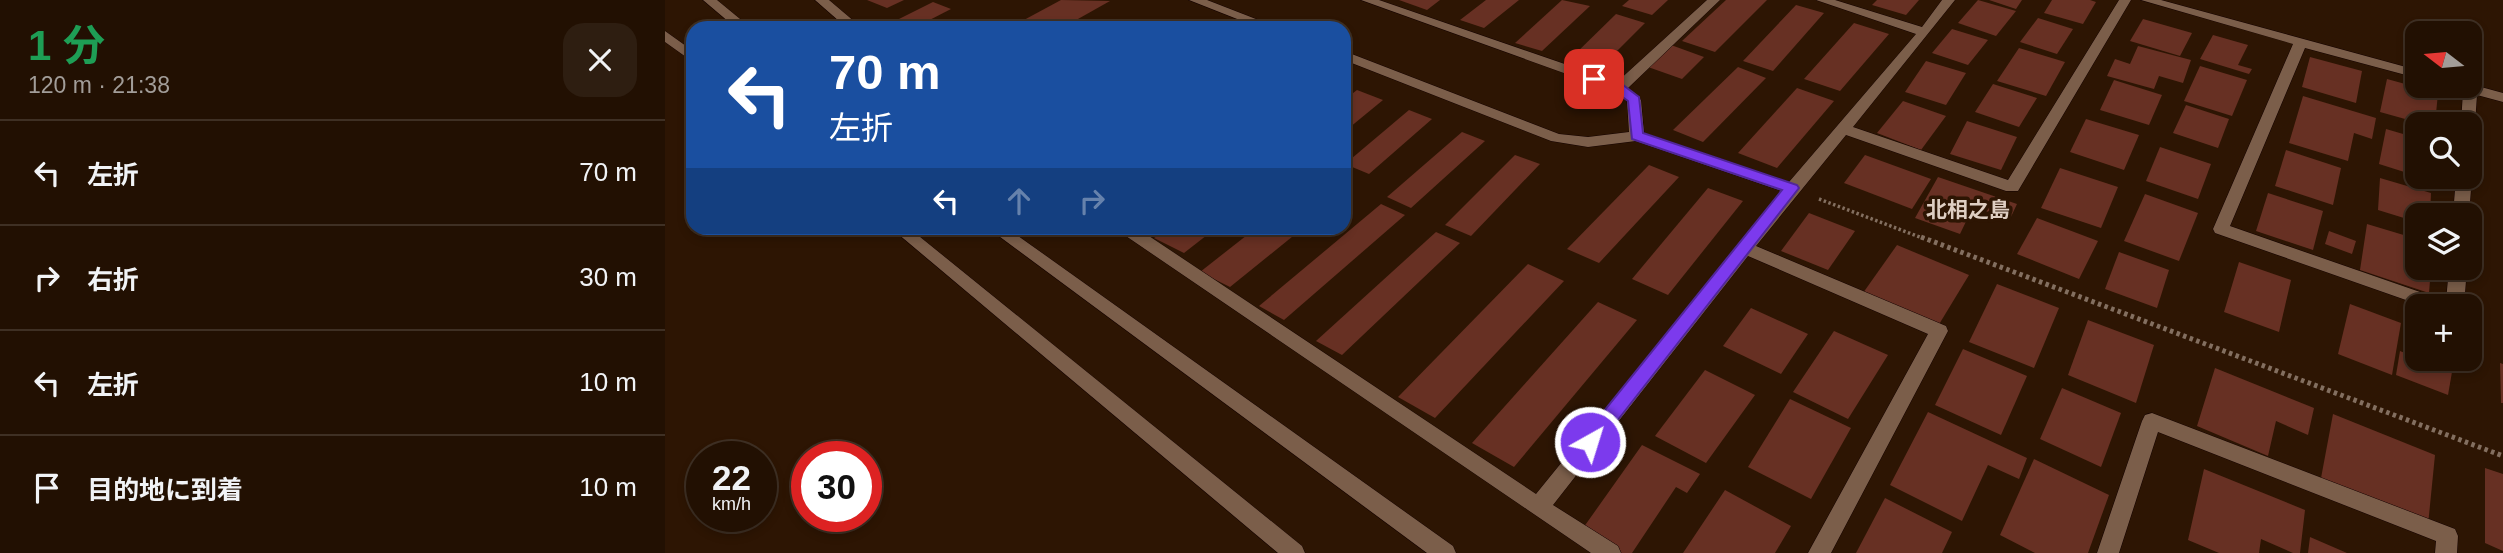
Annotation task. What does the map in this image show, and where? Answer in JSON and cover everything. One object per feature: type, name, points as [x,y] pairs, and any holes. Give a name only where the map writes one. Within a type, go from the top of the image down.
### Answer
[{"type":"street","points":[[709,0],[735,21]]},
{"type":"street","points":[[821,0],[846,21]]},
{"type":"street","points":[[1195,0],[1253,21]]},
{"type":"street","points":[[1367,0],[1619,88],[1634,100],[1637,136]]},
{"type":"street","points":[[1619,88],[1714,0]]},
{"type":"street","points":[[1822,0],[1925,32]]},
{"type":"street","points":[[1538,507],[1792,188],[1949,0]]},
{"type":"street","points":[[1841,128],[2012,187],[2125,0]]},
{"type":"street","points":[[2147,0],[2405,71]]},
{"type":"street","points":[[665,35],[686,52]]},
{"type":"street","points":[[2301,42],[2221,229],[2408,294]]},
{"type":"street","points":[[1351,58],[1556,138],[1588,142],[1637,136],[1792,188]]},
{"type":"street","points":[[2482,92],[2503,98]]},
{"type":"street","points":[[908,235],[1294,553]]},
{"type":"street","points":[[1006,235],[1445,553]]},
{"type":"street","points":[[1136,235],[1610,553]]},
{"type":"street","points":[[1744,248],[1939,331],[1819,553]]},
{"type":"street","points":[[2108,553],[2152,421],[2447,536],[2446,553]]},
{"type":"path","points":[[1792,188],[2503,456]]},
{"type":"building","points":[[867,0],[904,0],[887,8]]},
{"type":"building","points":[[1061,0],[1110,1],[1074,21],[1022,21]]},
{"type":"building","points":[[1399,0],[1440,0],[1427,10]]},
{"type":"building","points":[[1486,0],[1519,0],[1484,28],[1460,20]]},
{"type":"building","points":[[1562,0],[1590,6],[1542,51],[1515,43]]},
{"type":"building","points":[[1629,0],[1668,0],[1652,15],[1622,6]]},
{"type":"building","points":[[1726,0],[1767,0],[1715,52],[1682,41]]},
{"type":"building","points":[[1877,0],[1919,0],[1906,15],[1872,5]]},
{"type":"building","points":[[1978,0],[2016,11],[1996,36],[1958,23]]},
{"type":"building","points":[[1989,0],[2022,0],[2016,9]]},
{"type":"building","points":[[2052,0],[2096,2],[2083,24],[2044,13]]},
{"type":"building","points":[[933,2],[951,9],[928,21],[895,21]]},
{"type":"building","points":[[1796,5],[1824,13],[1773,71],[1743,61]]},
{"type":"building","points":[[1616,14],[1645,23],[1598,70],[1568,61]]},
{"type":"building","points":[[2038,18],[2073,29],[2057,54],[2020,42]]},
{"type":"building","points":[[2143,19],[2192,33],[2180,56],[2130,41]]},
{"type":"building","points":[[1854,23],[1889,34],[1840,91],[1804,79]]},
{"type":"building","points":[[1952,29],[1988,40],[1968,65],[1932,53]]},
{"type":"building","points":[[2213,35],[2248,45],[2238,65],[2252,69],[2249,74],[2200,59]]},
{"type":"building","points":[[1671,45],[1704,57],[1682,79],[1648,67]]},
{"type":"building","points":[[2138,46],[2191,60],[2183,83],[2159,76],[2154,89],[2107,76],[2115,59],[2130,64]]},
{"type":"building","points":[[2019,48],[2065,62],[2046,96],[1997,81]]},
{"type":"building","points":[[2310,57],[2362,71],[2356,103],[2302,87]]},
{"type":"building","points":[[1926,61],[1966,73],[1946,105],[1905,92]]},
{"type":"building","points":[[2200,66],[2247,80],[2232,116],[2184,101]]},
{"type":"building","points":[[1738,67],[1766,78],[1703,142],[1673,130]]},
{"type":"building","points":[[2387,79],[2405,84],[2405,98],[2438,98],[2436,112],[2405,112],[2405,119],[2380,112]]},
{"type":"building","points":[[2114,80],[2162,95],[2149,125],[2100,110]]},
{"type":"building","points":[[1993,84],[2037,98],[2019,127],[1975,112]]},
{"type":"building","points":[[1797,88],[1834,101],[1777,168],[1738,153]]},
{"type":"building","points":[[1357,90],[1383,100],[1351,126],[1351,95]]},
{"type":"building","points":[[2303,96],[2376,118],[2372,139],[2354,133],[2348,161],[2289,143]]},
{"type":"building","points":[[1903,101],[1946,116],[1921,150],[1877,133]]},
{"type":"building","points":[[2186,105],[2229,119],[2218,148],[2173,133]]},
{"type":"building","points":[[1409,110],[1432,119],[1369,174],[1351,166],[1351,159]]},
{"type":"building","points":[[2086,119],[2139,135],[2124,170],[2070,152]]},
{"type":"building","points":[[1967,121],[2017,137],[2001,170],[1950,154]]},
{"type":"building","points":[[2386,129],[2405,135],[2405,172],[2379,164]]},
{"type":"building","points":[[1462,132],[1485,141],[1411,208],[1387,197]]},
{"type":"building","points":[[2160,147],[2211,164],[2198,199],[2146,181]]},
{"type":"building","points":[[2286,150],[2341,168],[2333,205],[2275,186]]},
{"type":"building","points":[[1515,155],[1540,164],[1471,236],[1445,225]]},
{"type":"building","points":[[1865,155],[1931,179],[1912,209],[1844,183]]},
{"type":"building","points":[[1649,165],[1679,177],[1599,263],[1567,249]]},
{"type":"building","points":[[2060,168],[2118,187],[2101,228],[2041,208]]},
{"type":"building","points":[[1938,177],[2017,204],[2010,219],[1973,207],[1960,234],[1915,218]]},
{"type":"building","points":[[2380,178],[2405,185],[2405,189],[2431,193],[2431,203],[2405,203],[2405,218],[2378,210]]},
{"type":"building","points":[[1708,188],[1743,201],[1668,295],[1632,279]]},
{"type":"building","points":[[2268,193],[2323,211],[2313,250],[2256,231]]},
{"type":"building","points":[[2145,194],[2198,213],[2179,261],[2124,241]]},
{"type":"building","points":[[1381,204],[1405,215],[1284,320],[1259,306],[1344,235],[1351,235],[1351,229]]},
{"type":"building","points":[[1809,213],[1855,231],[1828,270],[1781,251]]},
{"type":"building","points":[[2037,218],[2098,241],[2079,279],[2017,254]]},
{"type":"building","points":[[2367,224],[2405,235],[2405,280],[2430,280],[2429,293],[2360,270]]},
{"type":"building","points":[[2329,231],[2356,241],[2352,254],[2325,244]]},
{"type":"building","points":[[1436,232],[1460,243],[1342,355],[1316,341]]},
{"type":"building","points":[[1158,235],[1207,235],[1184,253],[1154,238]]},
{"type":"building","points":[[1247,235],[1294,235],[1230,287],[1200,272]]},
{"type":"building","points":[[1897,245],[1969,275],[1938,326],[1863,293]]},
{"type":"building","points":[[2119,252],[2169,270],[2157,308],[2105,289]]},
{"type":"building","points":[[2239,262],[2291,280],[2279,332],[2224,312]]},
{"type":"building","points":[[1528,264],[1564,281],[1435,418],[1398,397]]},
{"type":"building","points":[[1997,284],[2059,308],[2034,368],[1969,342]]},
{"type":"building","points":[[1598,302],[1637,320],[1514,467],[1472,443]]},
{"type":"building","points":[[2350,304],[2401,323],[2392,375],[2338,354]]},
{"type":"building","points":[[1751,308],[1808,334],[1781,374],[1723,346]]},
{"type":"building","points":[[2088,320],[2154,345],[2136,403],[2068,375]]},
{"type":"building","points":[[1834,331],[1888,355],[1848,419],[1793,392]]},
{"type":"building","points":[[1963,349],[2027,376],[2001,435],[1935,405]]},
{"type":"building","points":[[2400,351],[2405,353],[2405,371],[2452,372],[2448,395],[2396,375]]},
{"type":"building","points":[[2500,363],[2503,364],[2503,403],[2501,403]]},
{"type":"building","points":[[2215,368],[2314,408],[2308,435],[2276,421],[2268,456],[2197,426]]},
{"type":"building","points":[[1705,370],[1755,395],[1706,463],[1655,436]]},
{"type":"building","points":[[2062,388],[2121,413],[2101,467],[2040,439]]},
{"type":"building","points":[[1790,399],[1851,428],[1811,499],[1748,467]]},
{"type":"building","points":[[1928,412],[2027,458],[2019,479],[1988,465],[1962,521],[1890,485]]},
{"type":"building","points":[[2333,414],[2435,455],[2428,525],[2321,478]]},
{"type":"building","points":[[1642,445],[1700,474],[1687,493],[1676,487],[1632,553],[1619,553],[1581,531]]},
{"type":"building","points":[[2034,459],[2109,495],[2088,553],[2035,553],[2000,535]]},
{"type":"building","points":[[2485,468],[2503,474],[2503,551],[2485,543]]},
{"type":"building","points":[[2204,469],[2305,510],[2300,553],[2293,553],[2261,539],[2259,553],[2219,553],[2188,540]]},
{"type":"building","points":[[1725,490],[1791,526],[1775,553],[1683,553]]},
{"type":"building","points":[[1885,498],[1952,532],[1942,553],[1856,553]]},
{"type":"building","points":[[2310,537],[2347,553],[2308,553]]},
{"type":"district","name":"北相之島","points":[[1968,210]]},
{"type":"route","points":[[1590,442],[1792,188],[1637,136],[1634,100],[1619,88],[1594,79]]}]
